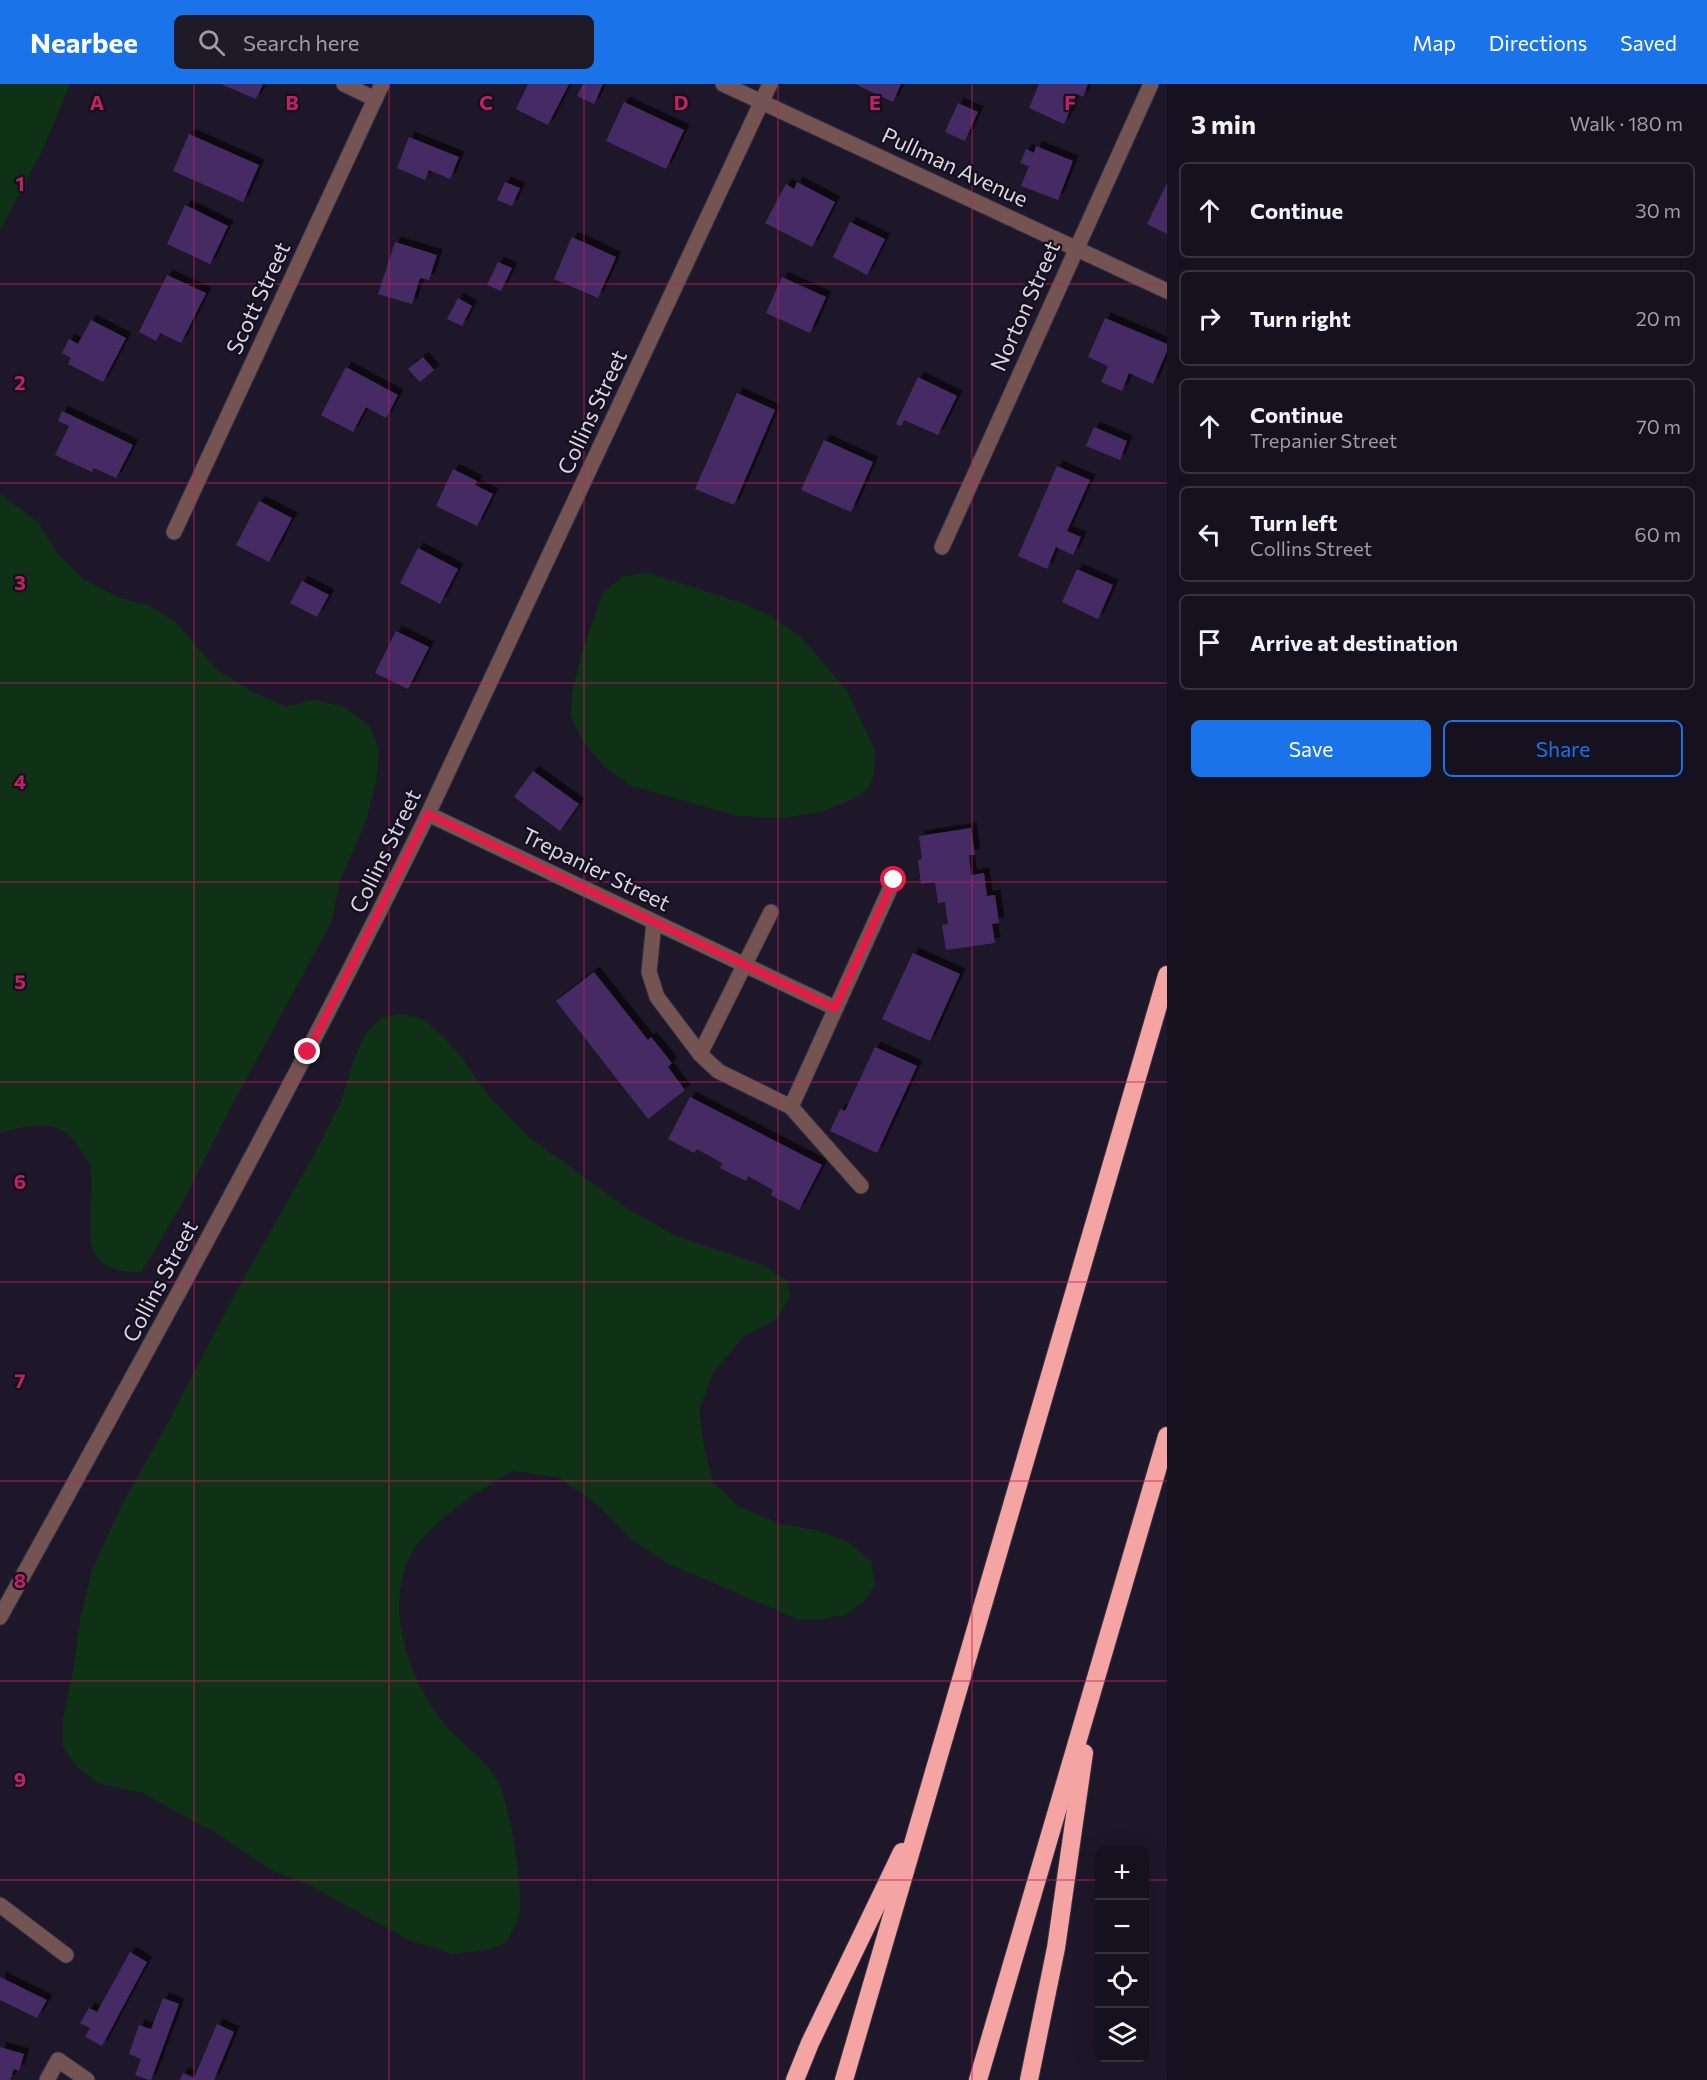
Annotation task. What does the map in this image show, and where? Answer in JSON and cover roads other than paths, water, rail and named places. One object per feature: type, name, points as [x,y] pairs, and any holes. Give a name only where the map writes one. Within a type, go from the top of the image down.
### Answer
[{"type":"highway","points":[[844,2080],[1167,975]]},
{"type":"highway","points":[[978,2080],[1167,1436]]},
{"type":"highway","points":[[1029,2080],[1056,1948],[1093,1691]]},
{"type":"highway","points":[[795,2080],[810,2043],[926,1802]]},
{"type":"street","points":[[344,84],[375,99]]},
{"type":"street","name":"Scott Street","points":[[174,532],[382,84]]},
{"type":"street","name":"Pullman Avenue","points":[[723,84],[1167,291]]},
{"type":"street","name":"Collins Street","points":[[0,1617],[125,1392],[355,960],[428,814],[770,84]]},
{"type":"street","name":"Norton Street","points":[[942,547],[1152,84]]},
{"type":"street","name":"Trepanier Street","points":[[428,814],[835,1008]]},
{"type":"street","points":[[791,1107],[894,880]]},
{"type":"street","points":[[700,1054],[771,912]]},
{"type":"street","points":[[654,922],[649,960],[652,985],[657,996],[700,1054],[718,1071],[791,1107],[861,1186]]},
{"type":"street","points":[[0,1905],[66,1954]]},
{"type":"street","points":[[47,2080],[58,2060],[87,2080]]}]
